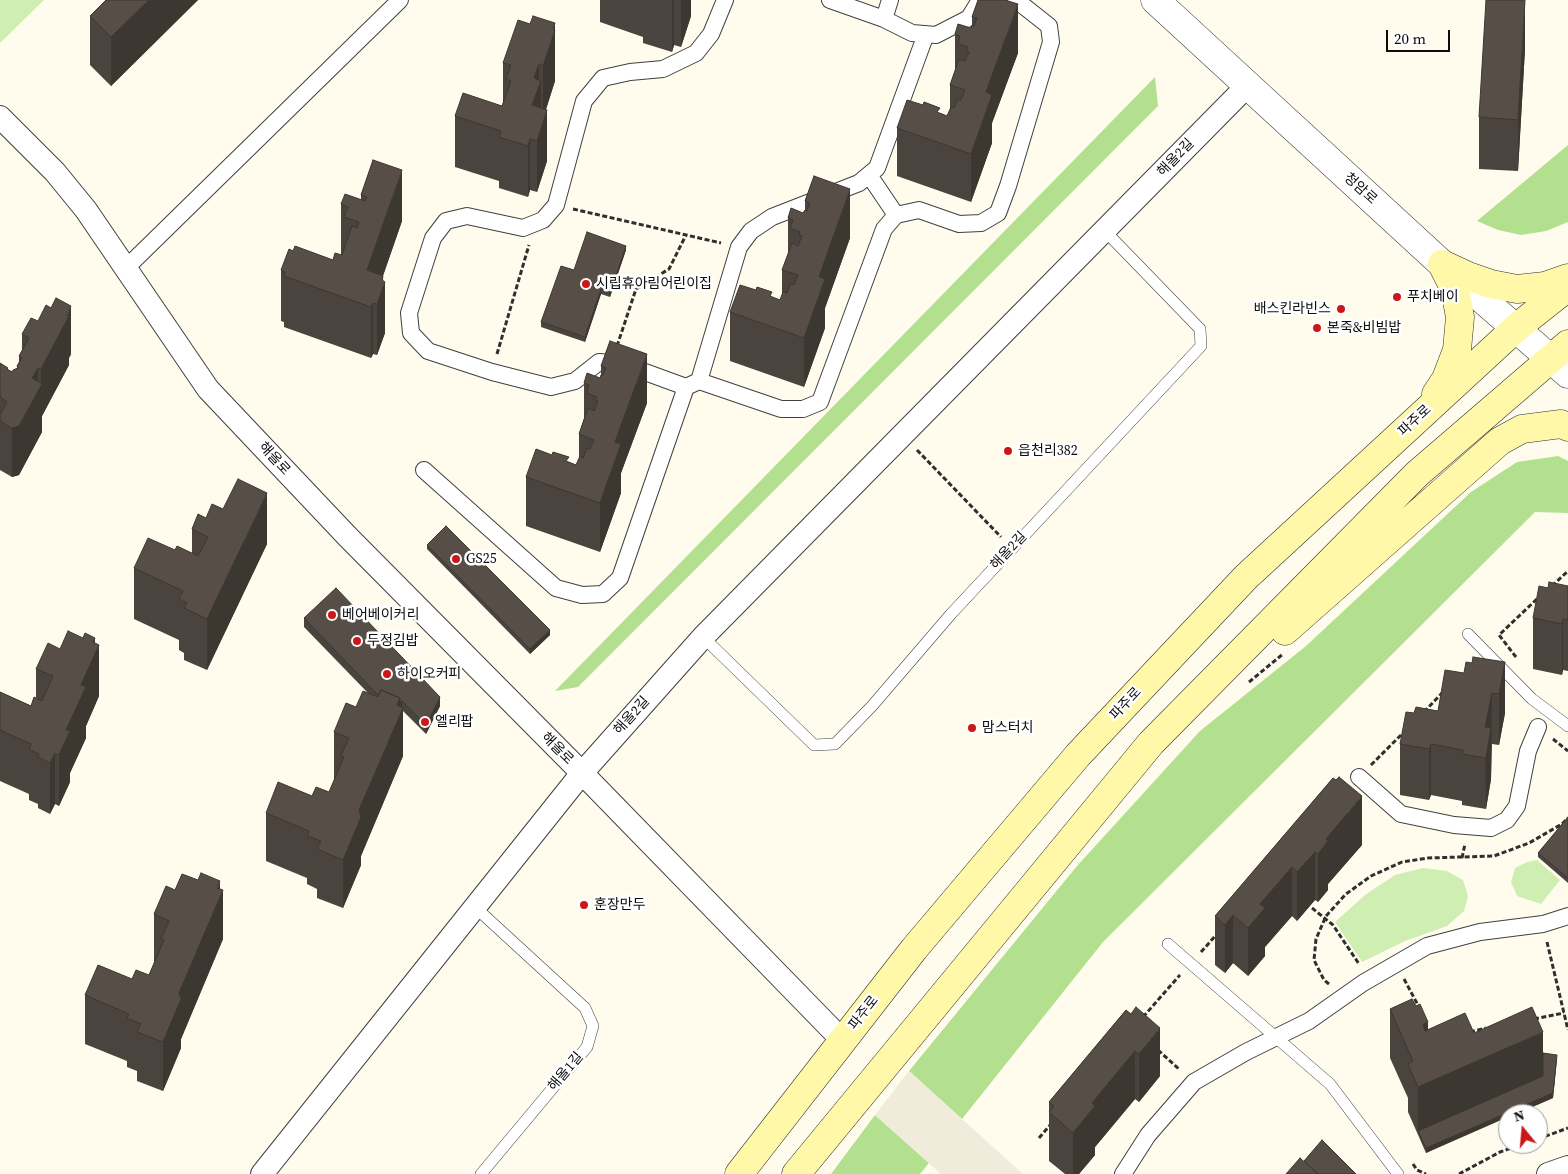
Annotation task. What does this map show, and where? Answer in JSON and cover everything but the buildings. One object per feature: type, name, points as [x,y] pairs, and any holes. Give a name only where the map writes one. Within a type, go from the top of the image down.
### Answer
[{"type":"main road","points":[[1442,264],[1491,284],[1517,289],[1545,286],[1568,278]]},
{"type":"main road","points":[[1421,416],[1446,379],[1457,350],[1460,317],[1455,290],[1442,264]]},
{"type":"main road","name":"파주로","points":[[739,1174],[914,949],[1078,755],[1246,577],[1516,328],[1568,287]]},
{"type":"main road","points":[[1232,680],[1417,474],[1562,359]]},
{"type":"main road","points":[[796,1174],[1151,743],[1232,680],[1500,441],[1522,429],[1561,424],[1568,426]]},
{"type":"street","points":[[125,269],[400,0]]},
{"type":"street","points":[[725,0],[711,34],[696,53],[663,69],[630,72],[603,78],[584,101],[556,205],[544,220],[523,228],[467,216],[446,221],[433,238],[409,314],[412,333],[428,352],[492,372],[550,386],[575,381],[599,362],[623,364],[781,409],[803,409],[820,402],[884,229],[896,215],[919,210],[959,224],[981,223],[998,213],[1008,186],[1051,42],[1049,26],[1016,0]]},
{"type":"street","points":[[830,0],[884,19],[912,33],[936,35],[969,18],[980,0]]},
{"type":"street","points":[[884,19],[890,0]]},
{"type":"street","name":"청암로","points":[[1155,0],[1442,264],[1516,328],[1562,359]]},
{"type":"street","points":[[424,470],[556,588],[582,595],[603,594],[620,578],[692,384],[739,247],[751,231],[772,217],[858,183],[877,168],[926,34]]},
{"type":"street","name":"해올2길","points":[[582,773],[703,637],[1247,86]]},
{"type":"street","name":"해올로","points":[[0,117],[55,172],[86,210],[208,390],[347,536],[582,773],[843,1041]]},
{"type":"street","points":[[869,175],[896,215]]},
{"type":"street","points":[[1359,777],[1401,814],[1454,826],[1492,828],[1507,820],[1518,806],[1528,751],[1538,727]]},
{"type":"street","points":[[262,1174],[582,773]]},
{"type":"street","points":[[1123,1174],[1148,1135],[1194,1082],[1246,1052],[1309,1021],[1368,979],[1427,946],[1480,932],[1543,924],[1568,916]]},
{"type":"street","points":[[1548,1174],[1568,1168]]},
{"type":"lane","name":"해올2길","points":[[703,637],[814,744],[835,744],[872,706],[951,614],[1201,346],[1200,329],[1104,231]]},
{"type":"lane","points":[[1468,634],[1532,700],[1568,726]]},
{"type":"lane","name":"해올1길","points":[[476,908],[585,1008],[593,1026],[587,1047],[481,1174]]},
{"type":"lane","points":[[1168,944],[1330,1084],[1398,1174]]},
{"type":"path","points":[[556,205],[739,247]]},
{"type":"path","points":[[492,372],[536,223]]},
{"type":"path","points":[[611,363],[636,289],[668,269],[686,235]]},
{"type":"path","points":[[902,435],[1012,548]]},
{"type":"path","points":[[1547,590],[1568,571]]},
{"type":"path","points":[[1517,659],[1499,635],[1540,596]]},
{"type":"path","points":[[1232,680],[1286,651]]},
{"type":"path","points":[[1421,715],[1449,687]]},
{"type":"path","points":[[1359,777],[1407,728]]},
{"type":"path","points":[[1346,995],[1324,980],[1314,960],[1316,939],[1325,918],[1346,894],[1371,876],[1402,862],[1428,858],[1494,856],[1529,843],[1562,824],[1568,818]]},
{"type":"path","points":[[1312,908],[1333,925],[1368,979]]},
{"type":"path","points":[[1543,924],[1568,1030]]},
{"type":"path","points":[[1199,954],[1218,932]]},
{"type":"path","points":[[1396,964],[1422,1014]]},
{"type":"path","points":[[1139,1022],[1181,974]]},
{"type":"path","points":[[1397,986],[1406,982]]},
{"type":"path","points":[[1527,1020],[1564,1013]]},
{"type":"path","points":[[1462,1033],[1490,1028]]},
{"type":"path","points":[[1154,1046],[1194,1082]]},
{"type":"path","points":[[1039,1138],[1051,1123]]},
{"type":"path","points":[[1548,1135],[1568,1128]]},
{"type":"path","points":[[1459,1174],[1498,1153]]},
{"type":"green space","points":[[0,0],[44,0],[0,43]]},
{"type":"green space","points":[[1155,77],[1158,106],[578,687],[555,691]]},
{"type":"green space","points":[[1568,145],[1568,222],[1546,231],[1521,235],[1498,230],[1477,221]]},
{"type":"green space","points":[[1558,456],[1568,461],[1568,513],[1535,512],[1103,942],[962,1119],[909,1071],[1077,866],[1200,731],[1306,646],[1471,492],[1517,462]]},
{"type":"green space","points":[[1537,860],[1560,880],[1541,904],[1517,896],[1511,882],[1515,868],[1527,862]]},
{"type":"green space","points":[[1423,868],[1447,871],[1463,880],[1468,896],[1464,911],[1447,926],[1405,941],[1362,962],[1335,922],[1365,895],[1395,875]]},
{"type":"green space","points":[[875,1115],[929,1163],[920,1174],[831,1174]]},
{"type":"shaded area","points":[[909,1071],[1023,1174],[941,1174],[875,1115]]},
{"type":"place","name":"시립휴아림어린이집","points":[[586,284]]},
{"type":"place","name":"푸치베이","points":[[1397,297]]},
{"type":"place","name":"배스킨라빈스","points":[[1341,309]]},
{"type":"place","name":"본죽&비빔밥","points":[[1317,328]]},
{"type":"place","name":"읍천리382","points":[[1008,451]]},
{"type":"place","name":"GS25","points":[[456,559]]},
{"type":"place","name":"베어베이커리","points":[[332,615]]},
{"type":"place","name":"두정김밥","points":[[357,641]]},
{"type":"place","name":"하이오커피","points":[[387,674]]},
{"type":"place","name":"엘리팝","points":[[425,722]]},
{"type":"place","name":"맘스터치","points":[[972,728]]},
{"type":"place","name":"훈장만두","points":[[584,905]]}]
